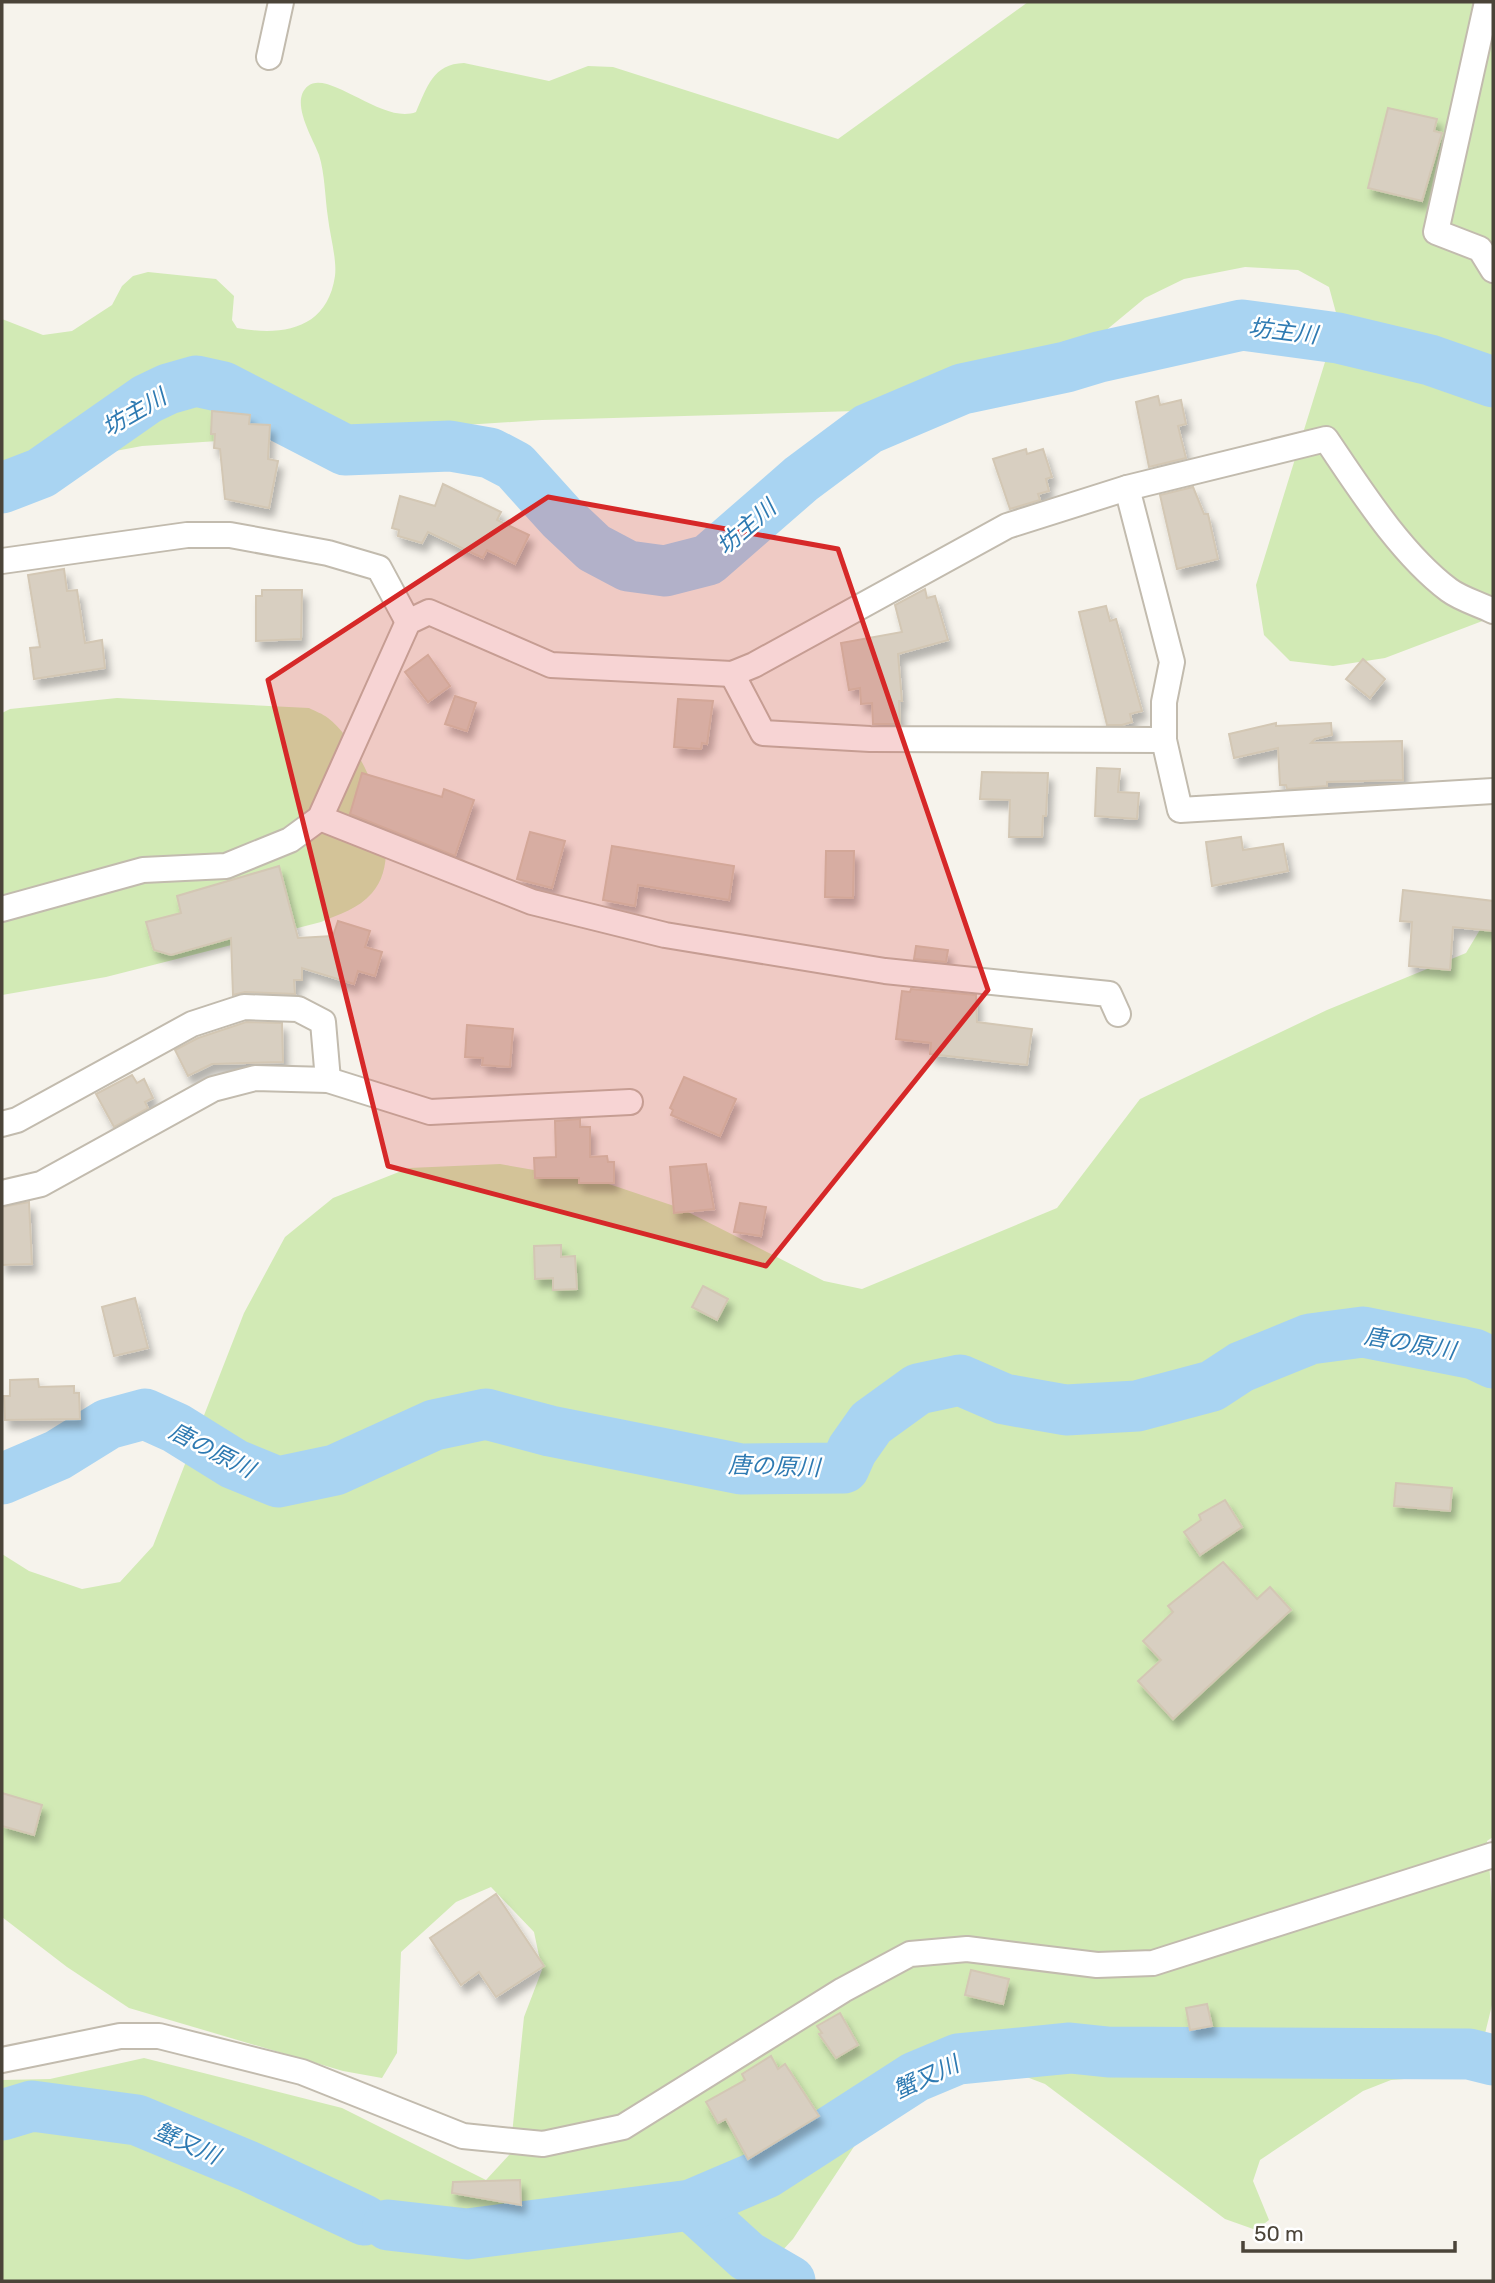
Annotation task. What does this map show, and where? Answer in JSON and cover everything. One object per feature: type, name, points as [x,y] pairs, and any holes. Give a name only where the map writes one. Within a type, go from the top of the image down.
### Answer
[{"type":"street","points":[[269,57],[281,2]]},
{"type":"street","points":[[1487,2],[1436,232],[1480,248],[1493,270]]},
{"type":"street","points":[[2,909],[143,870],[226,866],[290,839],[320,818],[408,622],[429,612],[551,665],[732,674],[754,665],[1007,526],[1127,488],[1326,439],[1363,494],[1422,566],[1451,591],[1493,611]]},
{"type":"street","points":[[1127,488],[1172,662],[1164,702],[1164,740],[1180,810],[1493,791]]},
{"type":"street","points":[[2,561],[187,535],[230,535],[328,553],[379,568],[408,622]]},
{"type":"street","points":[[732,674],[763,733],[870,739],[1164,740]]},
{"type":"street","points":[[320,818],[532,902],[665,934],[885,971],[1109,994],[1118,1014]]},
{"type":"street","points":[[2,1124],[17,1120],[192,1024],[244,1007],[298,1009],[323,1022],[328,1080]]},
{"type":"street","points":[[2,1193],[41,1184],[214,1089],[255,1078],[328,1080],[430,1112],[630,1102]]},
{"type":"street","points":[[2,2060],[120,2036],[159,2036],[302,2073],[463,2136],[543,2144],[623,2127],[843,1990],[910,1954],[967,1949],[1097,1965],[1153,1963],[1493,1855]]},
{"type":"highlighted area","points":[[548,497],[838,549],[988,990],[766,1266],[388,1166],[268,680]]},
{"type":"green space","points":[[1028,2],[1493,2],[1493,617],[1385,658],[1333,666],[1290,661],[1264,635],[1256,585],[1338,320],[1329,287],[1298,270],[1245,267],[1184,279],[1145,298],[1081,351],[1045,371],[966,395],[856,411],[542,420],[142,446],[110,452],[56,485],[25,495],[2,496],[2,319],[43,335],[72,331],[112,305],[122,286],[133,276],[148,272],[216,279],[234,296],[232,320],[237,328],[270,331],[286,329],[300,325],[323,308],[335,276],[335,262],[321,162],[302,110],[303,93],[308,86],[317,83],[329,85],[388,111],[403,114],[416,112],[432,78],[453,64],[464,63],[549,81],[588,66],[613,67],[838,139]]},
{"type":"green space","points":[[117,698],[309,708],[328,718],[356,752],[378,801],[386,852],[382,875],[372,893],[355,907],[321,922],[106,977],[2,995],[2,713],[10,709]]},
{"type":"green space","points":[[1493,908],[1493,1837],[1487,1841],[1493,1911],[1493,2001],[1477,2066],[1459,2075],[1391,2080],[1363,2091],[1260,2160],[1253,2181],[1269,2220],[1256,2230],[1225,2219],[1045,2084],[984,2061],[963,2065],[863,2133],[793,2239],[754,2281],[2,2281],[2,2080],[50,2079],[144,2058],[342,2108],[486,2180],[510,2154],[524,2017],[542,1970],[534,1932],[491,1887],[456,1902],[401,1952],[397,2053],[382,2078],[343,2071],[129,2008],[67,1967],[2,1917],[2,1554],[29,1571],[82,1589],[120,1582],[153,1546],[244,1313],[285,1237],[333,1198],[409,1168],[500,1164],[603,1182],[680,1208],[824,1281],[862,1289],[1057,1208],[1140,1099],[1327,1010],[1466,953]]},
{"type":"building","points":[[1388,108],[1437,119],[1434,131],[1442,133],[1422,201],[1368,188]]},
{"type":"building","points":[[1158,396],[1160,405],[1181,400],[1186,424],[1178,426],[1186,458],[1149,467],[1136,402]]},
{"type":"building","points":[[212,411],[250,415],[249,424],[270,425],[268,459],[278,461],[269,508],[225,499],[220,449],[214,448],[215,434],[211,434]]},
{"type":"building","points":[[1026,449],[1027,454],[1043,449],[1052,477],[1046,479],[1049,491],[1038,494],[1040,500],[1010,509],[993,459]]},
{"type":"building","points":[[443,484],[501,512],[497,520],[529,535],[515,564],[487,550],[483,558],[428,532],[422,543],[398,536],[399,530],[392,528],[400,496],[435,506]]},
{"type":"building","points":[[1193,487],[1204,514],[1208,514],[1218,559],[1177,569],[1160,495]]},
{"type":"building","points":[[64,569],[67,591],[77,590],[85,643],[102,640],[105,668],[34,679],[30,648],[40,647],[28,575]]},
{"type":"building","points":[[925,589],[927,598],[935,596],[948,640],[898,654],[902,701],[899,701],[900,724],[873,724],[872,703],[861,704],[860,688],[849,690],[841,643],[902,632],[895,605]]},
{"type":"building","points":[[262,590],[302,590],[301,639],[256,641],[256,596],[262,596]]},
{"type":"building","points":[[1106,606],[1110,621],[1116,619],[1142,711],[1130,714],[1132,722],[1122,725],[1107,725],[1079,612]]},
{"type":"building","points":[[428,655],[450,686],[428,702],[405,672]]},
{"type":"building","points":[[1363,659],[1385,679],[1370,698],[1346,679]]},
{"type":"building","points":[[455,696],[476,703],[467,731],[445,724]]},
{"type":"building","points":[[678,699],[713,701],[707,744],[702,743],[701,749],[674,747]]},
{"type":"building","points":[[1276,723],[1276,726],[1331,723],[1332,735],[1315,739],[1311,743],[1402,741],[1403,780],[1327,782],[1327,786],[1287,789],[1286,785],[1280,785],[1278,748],[1234,758],[1229,734]]},
{"type":"building","points":[[1097,768],[1120,769],[1118,792],[1139,793],[1137,819],[1095,816]]},
{"type":"building","points":[[982,772],[1048,773],[1042,837],[1009,837],[1010,800],[980,799]]},
{"type":"building","points":[[362,773],[442,797],[444,789],[474,800],[455,856],[350,814]]},
{"type":"building","points":[[530,832],[565,841],[552,888],[517,879]]},
{"type":"building","points":[[1241,837],[1243,850],[1283,844],[1288,871],[1212,886],[1206,842]]},
{"type":"building","points":[[612,846],[734,866],[729,900],[638,885],[635,906],[603,900]]},
{"type":"building","points":[[826,851],[854,851],[853,898],[825,897]]},
{"type":"building","points":[[279,866],[298,938],[333,936],[338,921],[370,931],[365,947],[382,952],[375,976],[358,971],[354,984],[302,968],[302,980],[294,980],[295,994],[245,992],[233,995],[231,938],[171,955],[154,950],[146,922],[181,913],[177,896]]},
{"type":"building","points":[[1403,890],[1493,901],[1493,931],[1453,927],[1450,970],[1409,966],[1412,922],[1400,921]]},
{"type":"building","points":[[916,946],[948,950],[946,962],[914,959]]},
{"type":"building","points":[[911,989],[976,995],[977,1022],[1032,1029],[1027,1065],[930,1054],[931,1043],[896,1039],[902,991],[910,992]]},
{"type":"building","points":[[246,1022],[282,1023],[283,1062],[212,1064],[188,1076],[175,1050],[198,1038]]},
{"type":"building","points":[[467,1025],[513,1029],[510,1067],[482,1065],[483,1058],[465,1057]]},
{"type":"building","points":[[132,1075],[137,1083],[144,1079],[153,1098],[145,1102],[148,1108],[114,1127],[96,1094]]},
{"type":"building","points":[[684,1077],[736,1099],[720,1136],[671,1115],[673,1110],[670,1108]]},
{"type":"building","points":[[580,1119],[580,1127],[590,1127],[590,1157],[607,1156],[608,1162],[614,1162],[614,1183],[579,1183],[579,1178],[535,1178],[534,1158],[556,1157],[555,1121]]},
{"type":"building","points":[[706,1164],[714,1209],[674,1213],[670,1167]]},
{"type":"building","points":[[29,1202],[32,1264],[2,1265],[2,1207]]},
{"type":"building","points":[[740,1203],[766,1207],[761,1236],[734,1232]]},
{"type":"building","points":[[561,1245],[561,1257],[575,1256],[577,1289],[553,1290],[553,1278],[535,1279],[534,1246]]},
{"type":"building","points":[[703,1286],[728,1299],[717,1320],[692,1307]]},
{"type":"building","points":[[135,1298],[148,1348],[114,1356],[102,1307]]},
{"type":"building","points":[[38,1379],[39,1387],[74,1386],[74,1393],[79,1393],[80,1419],[5,1420],[4,1396],[10,1396],[10,1380]]},
{"type":"building","points":[[1396,1483],[1452,1488],[1450,1511],[1394,1506]]},
{"type":"building","points":[[1225,1500],[1242,1527],[1200,1555],[1184,1532],[1201,1520],[1199,1515]]},
{"type":"building","points":[[1223,1562],[1257,1599],[1270,1587],[1291,1610],[1173,1719],[1138,1681],[1161,1660],[1143,1641],[1173,1612],[1168,1606]]},
{"type":"building","points":[[2,1793],[42,1805],[34,1835],[2,1826]]},
{"type":"building","points":[[496,1894],[544,1966],[496,1997],[479,1972],[461,1985],[430,1938]]},
{"type":"building","points":[[971,1970],[1009,1979],[1003,2004],[965,1995]]},
{"type":"building","points":[[1207,2004],[1212,2026],[1190,2030],[1186,2008]]},
{"type":"building","points":[[840,2013],[858,2045],[836,2058],[819,2034],[822,2033],[817,2026]]},
{"type":"building","points":[[771,2056],[778,2069],[785,2064],[819,2116],[748,2159],[726,2119],[718,2123],[706,2102],[745,2080],[742,2074]]},
{"type":"building","points":[[520,2180],[521,2205],[452,2193],[453,2182]]},
{"type":"waterway","name":"坊主川","points":[[2,488],[41,473],[147,399],[168,389],[196,381],[223,387],[345,450],[450,446],[490,453],[515,466],[562,518],[594,548],[628,566],[665,571],[708,560],[801,479],[868,429],[962,389],[1066,367],[1099,357],[1242,325],[1338,338],[1430,360],[1493,382]]},
{"type":"waterway","name":"唐の原川","points":[[2,1479],[58,1455],[108,1424],[145,1414],[176,1428],[234,1464],[278,1482],[335,1470],[434,1425],[486,1414],[550,1431],[741,1469],[844,1468],[852,1450],[871,1423],[918,1389],[960,1380],[1004,1399],[1066,1410],[1137,1406],[1212,1386],[1241,1367],[1310,1339],[1363,1332],[1474,1354],[1493,1363]]},
{"type":"waterway","name":"蟹又川","points":[[388,2225],[467,2234],[691,2205],[766,2173],[915,2077],[958,2059],[1070,2048],[1108,2052],[1469,2054],[1493,2060]]},
{"type":"waterway","name":"蟹又川","points":[[2,2115],[32,2106],[137,2120],[248,2166],[364,2220]]},
{"type":"waterway","points":[[691,2205],[747,2256],[790,2281]]}]
